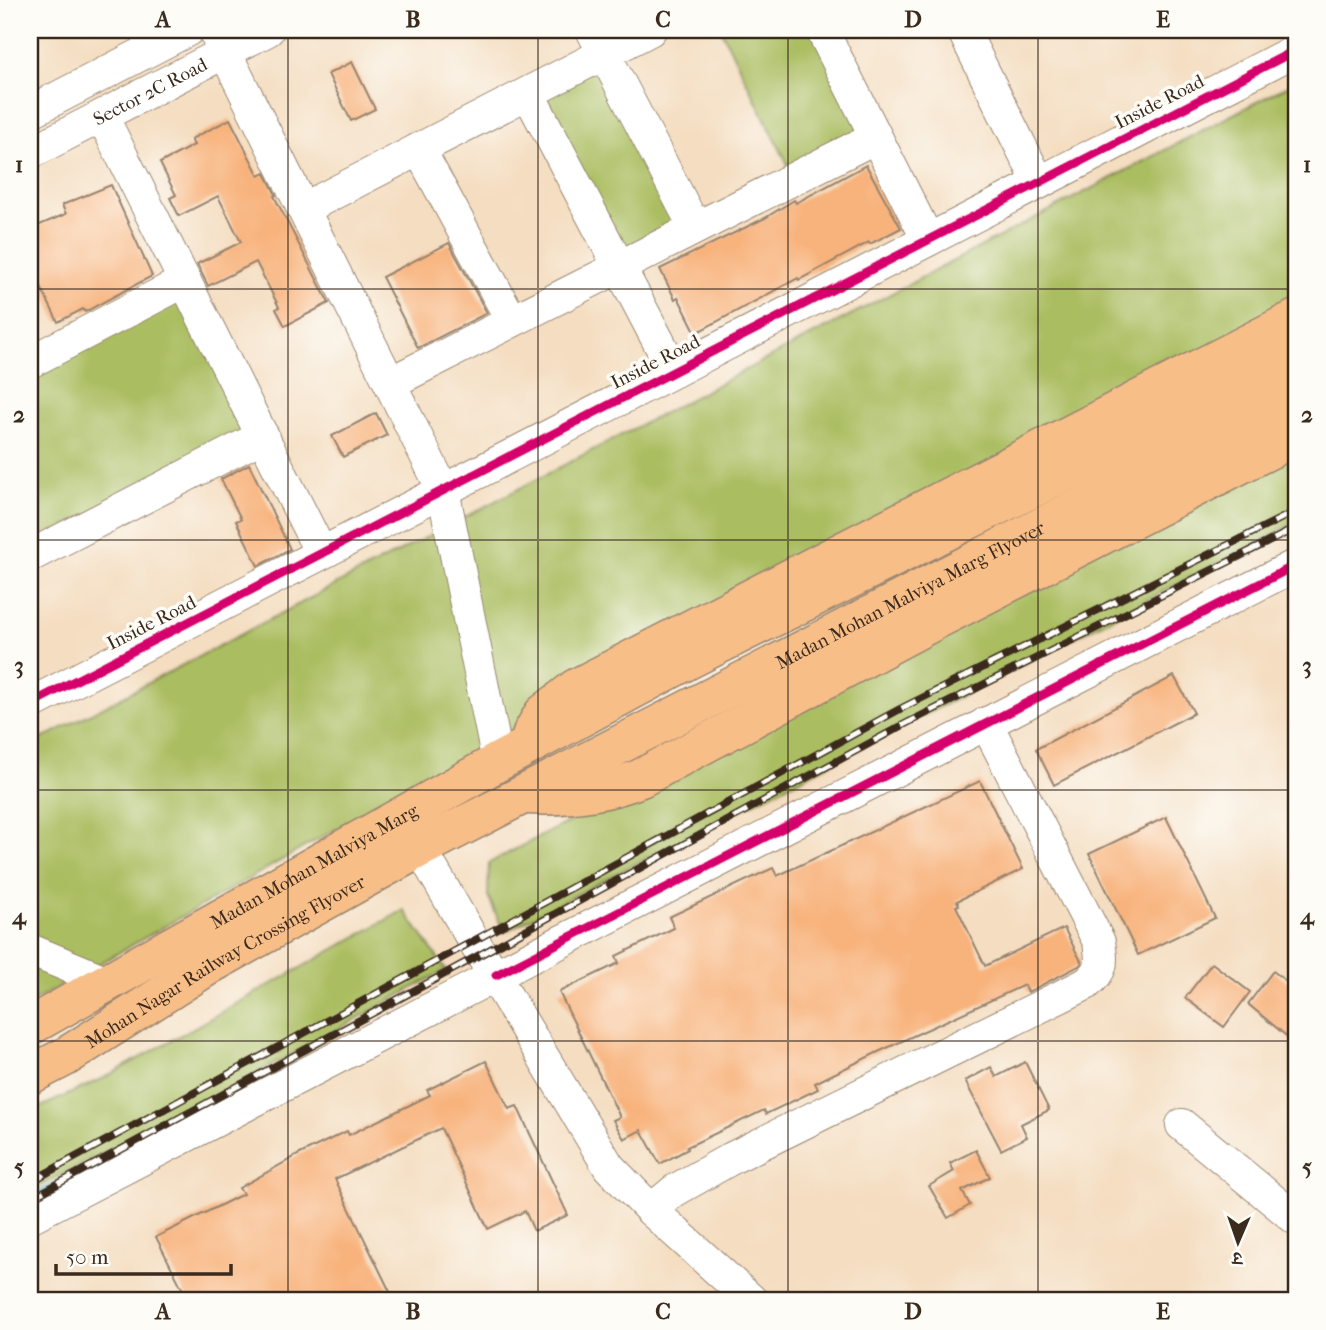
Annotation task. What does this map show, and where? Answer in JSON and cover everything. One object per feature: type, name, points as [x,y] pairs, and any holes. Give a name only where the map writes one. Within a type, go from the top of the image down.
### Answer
[{"type":"main road","points":[[510,756],[543,714],[576,688],[1296,319]]},
{"type":"main road","name":"Madan Mohan Malviya Marg Flyover","points":[[510,756],[690,659],[1296,357]]},
{"type":"main road","name":"Madan Mohan Malviya Marg Flyover","points":[[521,795],[1296,395]]},
{"type":"main road","points":[[521,795],[574,795],[621,786],[642,778],[936,620],[1296,436]]},
{"type":"main road","name":"Madan Mohan Malviya Marg","points":[[107,982],[510,756]]},
{"type":"main road","name":"Madan Mohan Malviya Marg","points":[[421,848],[521,795]]},
{"type":"main road","name":"Mohan Nagar Railway Crossing Flyover","points":[[30,1075],[65,1057],[211,964],[421,848]]},
{"type":"main road","points":[[30,1026],[107,982]]},
{"type":"street","name":"Sector 2C Road","points":[[30,111],[150,39],[188,30]]},
{"type":"street","name":"Sector 2C Road","points":[[30,153],[102,116],[219,41],[268,30]]},
{"type":"street","points":[[303,209],[528,93],[598,42],[650,30]]},
{"type":"street","points":[[822,30],[928,240]]},
{"type":"street","points":[[963,30],[1039,183]]},
{"type":"street","points":[[1293,30],[1296,36]]},
{"type":"street","points":[[219,41],[443,491],[510,756]]},
{"type":"street","points":[[598,42],[695,228]]},
{"type":"street","name":"Inside Road","points":[[30,704],[1296,50]]},
{"type":"street","points":[[528,93],[674,371]]},
{"type":"street","points":[[102,116],[321,553]]},
{"type":"street","points":[[390,383],[876,136]]},
{"type":"street","points":[[419,149],[512,321]]},
{"type":"street","points":[[30,362],[185,281]]},
{"type":"street","points":[[30,556],[263,436]]},
{"type":"street","points":[[30,1217],[495,973],[1296,565]]},
{"type":"street","points":[[652,1210],[674,1191],[732,1158],[1086,984],[1098,975],[1102,960],[1099,942],[986,723]]},
{"type":"street","points":[[421,848],[609,1167],[751,1300]]},
{"type":"street","points":[[30,950],[107,982]]},
{"type":"street","points":[[1182,1125],[1296,1219]]},
{"type":"green space","points":[[721,30],[814,30],[865,133],[790,169]]},
{"type":"green space","points":[[601,64],[684,224],[622,255],[540,96]]},
{"type":"green space","points":[[1291,84],[1296,96],[1296,319],[1278,341],[398,794],[30,1003],[30,745]]},
{"type":"green space","points":[[181,297],[251,433],[30,544],[30,373]]},
{"type":"green space","points":[[1296,445],[1296,523],[504,932],[488,896],[489,863]]},
{"type":"green space","points":[[404,910],[446,970],[225,1091],[30,1191],[30,1112],[102,1079]]},
{"type":"building","points":[[352,62],[375,109],[351,121],[328,74]]},
{"type":"building","points":[[230,119],[259,176],[265,173],[329,303],[285,326],[276,309],[279,307],[256,262],[208,286],[197,264],[241,242],[218,196],[179,216],[170,198],[176,195],[160,163],[194,145],[191,139]]},
{"type":"building","points":[[866,165],[901,228],[799,280],[798,278],[696,333],[660,269],[765,218],[794,200],[796,203]]},
{"type":"building","points":[[111,185],[152,276],[85,312],[83,309],[58,322],[35,275],[30,278],[30,229],[66,214],[62,205]]},
{"type":"building","points":[[449,243],[487,313],[418,348],[382,277]]},
{"type":"building","points":[[376,413],[387,435],[343,457],[332,436]]},
{"type":"building","points":[[249,464],[290,549],[258,566],[236,521],[241,519],[221,479]]},
{"type":"building","points":[[1174,676],[1194,713],[1054,785],[1036,749]]},
{"type":"building","points":[[980,781],[1023,869],[957,901],[959,905],[956,906],[985,966],[1064,928],[1082,963],[1028,992],[1024,985],[876,1053],[815,1083],[818,1089],[766,1114],[764,1110],[687,1147],[688,1149],[660,1164],[641,1130],[624,1139],[613,1120],[620,1117],[559,992],[619,963],[616,956],[674,928],[669,917],[773,868],[777,876]]},
{"type":"building","points":[[1166,817],[1215,918],[1138,955],[1089,854]]},
{"type":"building","points":[[1212,963],[1250,992],[1224,1027],[1185,998]]},
{"type":"building","points":[[1273,971],[1296,989],[1296,1044],[1248,1004]]},
{"type":"building","points":[[486,1061],[509,1109],[517,1106],[568,1215],[534,1231],[525,1211],[488,1229],[441,1128],[335,1179],[394,1300],[188,1300],[156,1237],[243,1194],[239,1188],[298,1155],[347,1131],[349,1135],[430,1095],[427,1090]]},
{"type":"building","points":[[1025,1062],[1049,1110],[1021,1124],[1027,1137],[1001,1150],[965,1081],[991,1067],[996,1077]]},
{"type":"building","points":[[976,1150],[990,1177],[962,1191],[970,1205],[948,1218],[929,1186],[954,1171],[950,1163]]},
{"type":"waterway","points":[[30,1199],[132,1146]]},
{"type":"railway","points":[[30,1182],[900,709],[1296,511]]},
{"type":"railway","points":[[30,1199],[907,723],[1296,528]]},
{"type":"cycle path","points":[[30,704],[1296,50]]},
{"type":"cycle path","points":[[496,975],[1296,565]]}]
